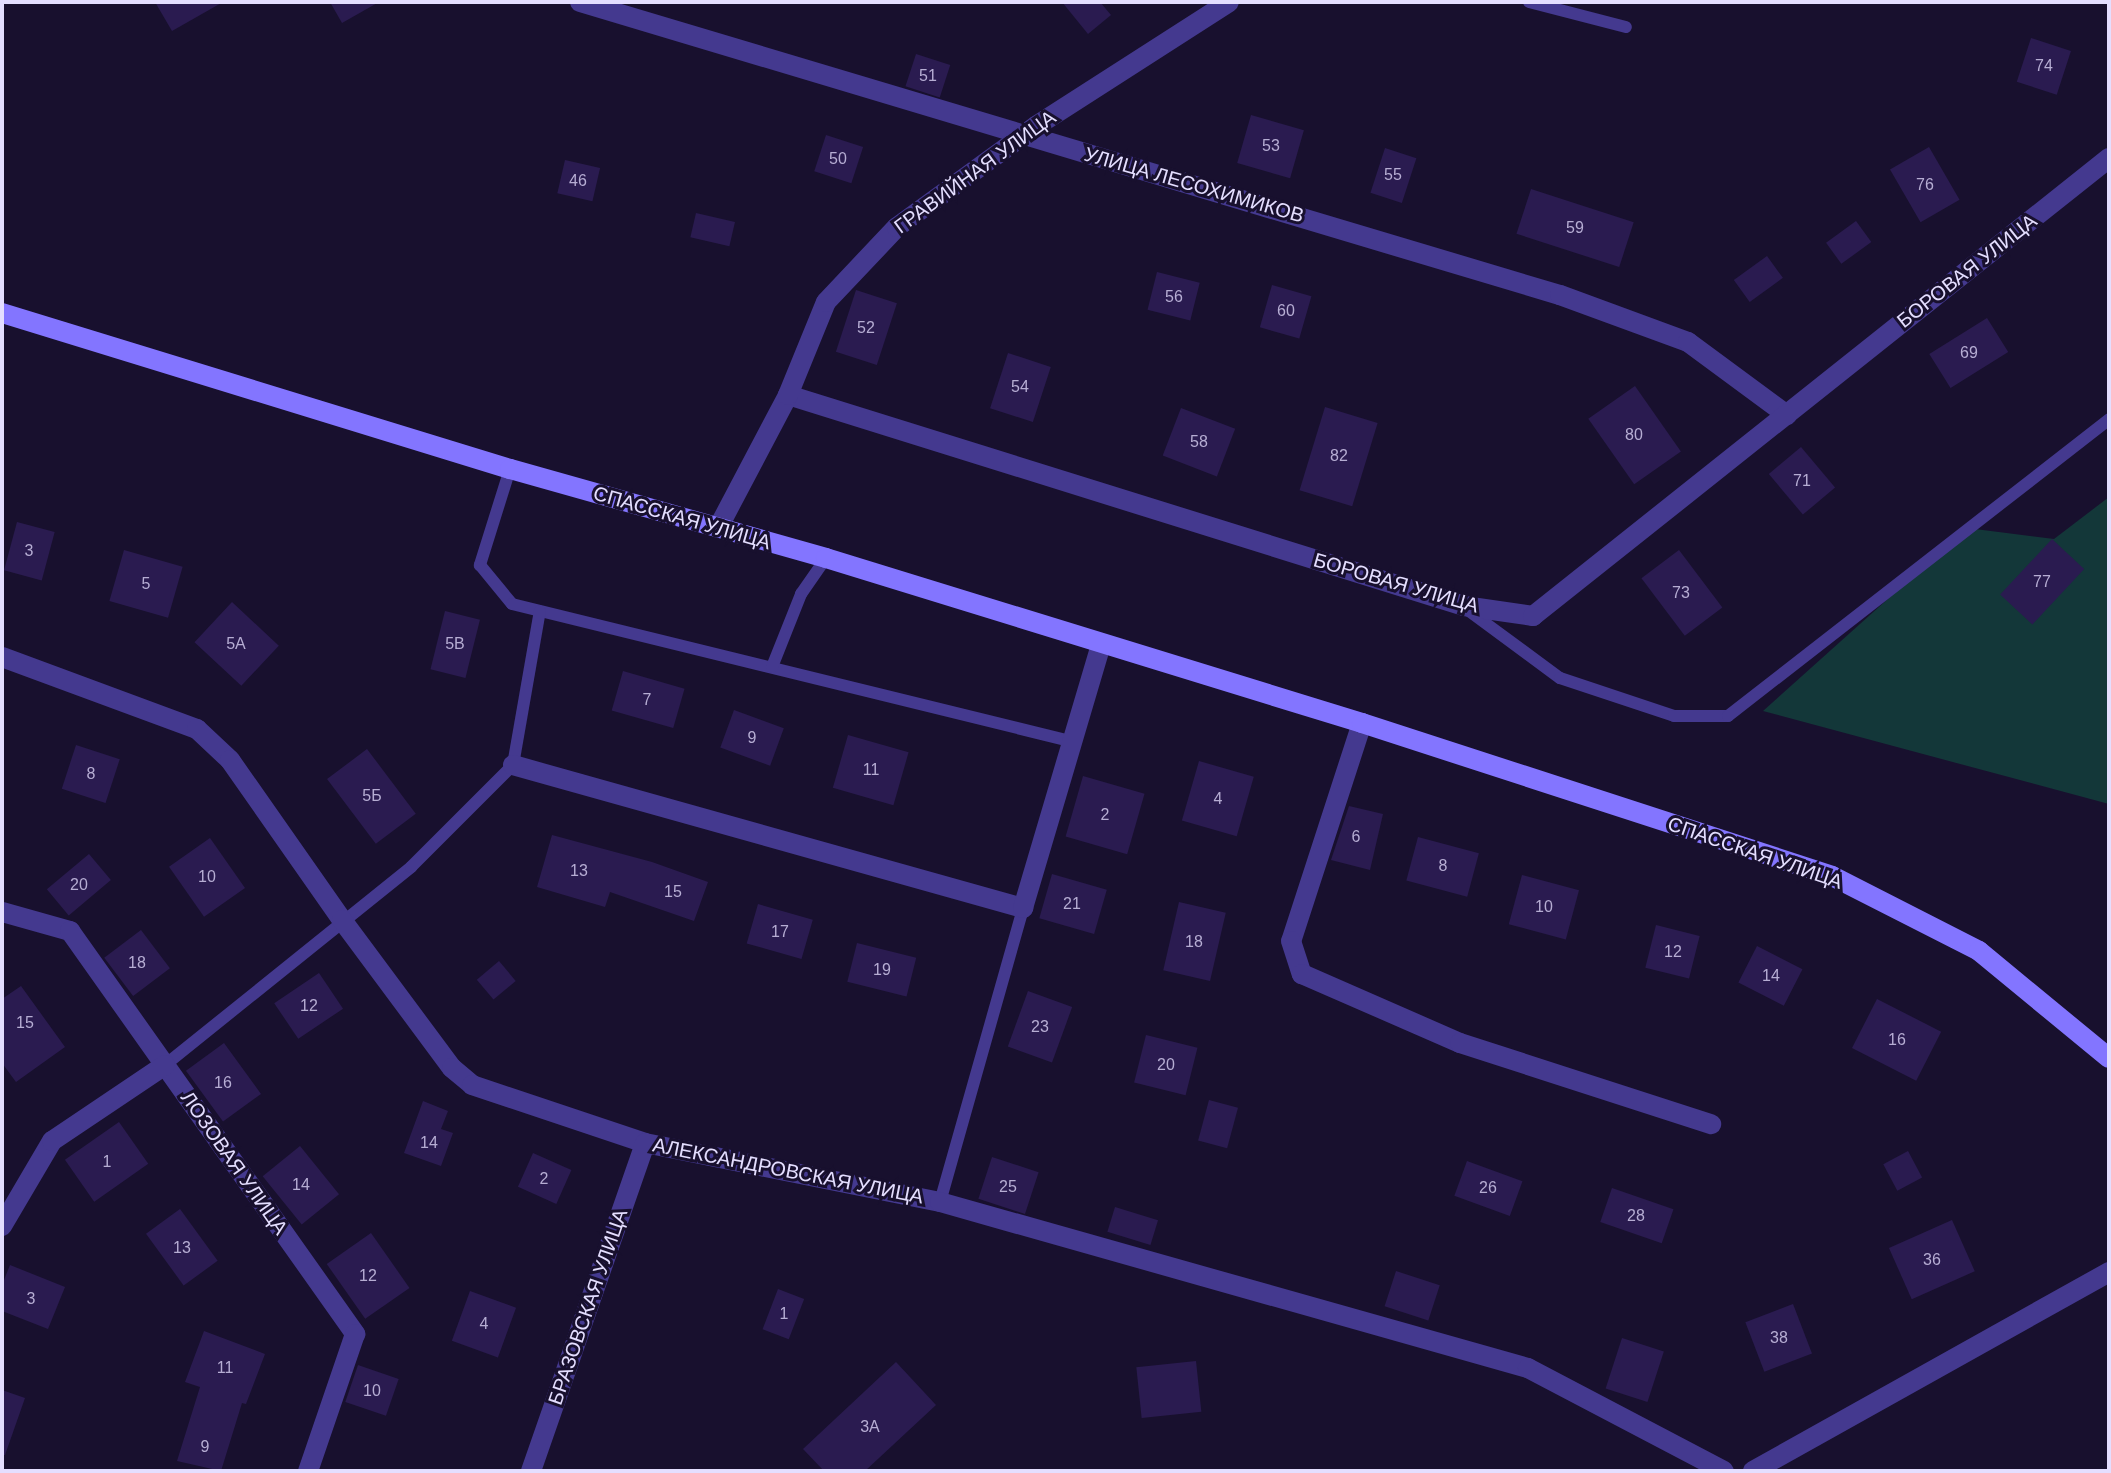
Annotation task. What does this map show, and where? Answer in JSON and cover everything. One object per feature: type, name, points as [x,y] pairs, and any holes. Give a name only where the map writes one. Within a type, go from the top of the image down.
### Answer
[{"type":"street","name":"УЛИЦА ЛЕСОХИМИКОВ","points":[[580,2],[1545,290],[1688,342],[1787,415]]},
{"type":"street","name":"ГРАВИЙНАЯ УЛИЦА","points":[[718,528],[788,395],[826,302],[897,227],[1023,135],[1229,2]]},
{"type":"street","name":"БОРОВАЯ УЛИЦА","points":[[788,395],[1464,606],[1533,616],[2109,158]]},
{"type":"street","name":"СПАССКАЯ УЛИЦА","points":[[2,313],[510,469],[826,558],[1362,723],[1832,876],[1979,951],[2109,1058]]},
{"type":"street","points":[[513,765],[1023,908],[1070,741],[1101,645]]},
{"type":"street","name":"АЛЕКСАНДРОВСКАЯ УЛИЦА","points":[[2,657],[197,729],[230,760],[342,920],[452,1068],[472,1085],[645,1143],[940,1202],[1528,1368],[1724,1471]]},
{"type":"street","points":[[1362,723],[1291,941],[1302,974],[1460,1043],[1711,1124]]},
{"type":"street","name":"ЛОЗОВАЯ УЛИЦА","points":[[2,912],[70,931],[355,1334],[308,1471]]},
{"type":"street","points":[[2,1226],[52,1141],[165,1065]]},
{"type":"street","name":"БРАЗОВСКАЯ УЛИЦА","points":[[531,1471],[645,1143]]},
{"type":"street","points":[[1753,1471],[2109,1272]]},
{"type":"lane","points":[[1529,2],[1626,27]]},
{"type":"lane","points":[[1464,606],[1560,678],[1674,716],[1728,716],[2109,419]]},
{"type":"lane","points":[[510,469],[480,565],[512,604],[1070,741]]},
{"type":"lane","points":[[772,667],[801,594],[826,558]]},
{"type":"lane","points":[[165,1065],[411,867],[513,765],[540,611]]},
{"type":"lane","points":[[940,1202],[1023,908]]},
{"type":"green space","points":[[2109,497],[2109,804],[1763,711],[1967,528],[2054,539]]},
{"type":"building","points":[[155,2],[223,2],[172,31]]},
{"type":"building","points":[[330,2],[379,2],[342,23]]},
{"type":"building","points":[[1062,2],[1100,2],[1111,15],[1088,34]]},
{"type":"building","points":[[2031,38],[2071,51],[2057,95],[2017,82]]},
{"type":"building","points":[[916,54],[950,65],[940,97],[905,86]]},
{"type":"building","points":[[1251,115],[1304,130],[1290,178],[1237,163]]},
{"type":"building","points":[[826,135],[863,147],[851,183],[814,171]]},
{"type":"building","points":[[1929,147],[1960,200],[1921,222],[1890,170]]},
{"type":"building","points":[[1385,148],[1416,158],[1402,203],[1370,193]]},
{"type":"building","points":[[565,160],[600,168],[592,201],[557,193]]},
{"type":"building","points":[[1531,189],[1634,222],[1619,267],[1516,234]]},
{"type":"building","points":[[696,213],[735,222],[729,246],[690,237]]},
{"type":"building","points":[[1856,221],[1871,242],[1841,264],[1826,243]]},
{"type":"building","points":[[1767,256],[1783,278],[1750,302],[1734,280]]},
{"type":"building","points":[[1157,272],[1200,283],[1190,320],[1148,310]]},
{"type":"building","points":[[1272,285],[1311,296],[1299,339],[1260,327]]},
{"type":"building","points":[[856,290],[897,303],[877,365],[836,352]]},
{"type":"building","points":[[1987,318],[2008,352],[1951,388],[1929,354]]},
{"type":"building","points":[[1008,353],[1051,367],[1033,422],[990,408]]},
{"type":"building","points":[[1635,386],[1681,452],[1634,484],[1588,419]]},
{"type":"building","points":[[1325,407],[1378,423],[1352,506],[1300,490]]},
{"type":"building","points":[[1181,408],[1235,429],[1217,476],[1163,456]]},
{"type":"building","points":[[1801,447],[1835,488],[1803,515],[1769,474]]},
{"type":"building","points":[[17,522],[55,532],[42,580],[4,570]]},
{"type":"building","points":[[2052,539],[2084,569],[2032,625],[2000,595]]},
{"type":"building","points":[[124,550],[183,567],[168,618],[109,601]]},
{"type":"building","points":[[1679,550],[1722,608],[1685,636],[1641,578]]},
{"type":"building","points":[[232,602],[279,646],[241,686],[194,642]]},
{"type":"building","points":[[445,611],[480,620],[465,678],[430,669]]},
{"type":"building","points":[[623,671],[685,689],[673,728],[612,710]]},
{"type":"building","points":[[734,710],[784,728],[770,766],[720,748]]},
{"type":"building","points":[[848,735],[909,752],[893,805],[833,788]]},
{"type":"building","points":[[76,745],[120,759],[106,803],[62,789]]},
{"type":"building","points":[[367,749],[416,814],[376,844],[327,779]]},
{"type":"building","points":[[1199,761],[1254,777],[1237,836],[1182,821]]},
{"type":"building","points":[[1083,776],[1145,794],[1127,854],[1066,837]]},
{"type":"building","points":[[1349,806],[1383,814],[1370,870],[1331,860]]},
{"type":"building","points":[[552,835],[652,862],[708,882],[694,921],[610,892],[605,907],[537,887]]},
{"type":"building","points":[[1418,837],[1479,853],[1467,897],[1406,880]]},
{"type":"building","points":[[210,838],[245,888],[204,917],[169,867]]},
{"type":"building","points":[[89,854],[111,880],[69,915],[47,889]]},
{"type":"building","points":[[1052,874],[1107,890],[1094,934],[1039,918]]},
{"type":"building","points":[[1522,875],[1579,890],[1566,940],[1509,924]]},
{"type":"building","points":[[1179,902],[1226,913],[1210,981],[1163,970]]},
{"type":"building","points":[[758,904],[813,920],[801,959],[747,943]]},
{"type":"building","points":[[1656,925],[1700,936],[1689,979],[1645,968]]},
{"type":"building","points":[[141,930],[170,968],[133,996],[104,958]]},
{"type":"building","points":[[857,943],[916,958],[907,997],[847,982]]},
{"type":"building","points":[[1757,946],[1802,969],[1784,1006],[1738,983]]},
{"type":"building","points":[[499,961],[516,981],[493,1000],[477,980]]},
{"type":"building","points":[[319,973],[343,1009],[298,1039],[274,1003]]},
{"type":"building","points":[[21,986],[65,1047],[16,1082],[2,1063],[2,999]]},
{"type":"building","points":[[1028,991],[1072,1007],[1052,1063],[1008,1046]]},
{"type":"building","points":[[1877,999],[1941,1032],[1916,1081],[1852,1048]]},
{"type":"building","points":[[1146,1035],[1197,1048],[1186,1095],[1134,1083]]},
{"type":"building","points":[[224,1043],[261,1094],[223,1122],[186,1071]]},
{"type":"building","points":[[1209,1100],[1238,1108],[1227,1148],[1198,1141]]},
{"type":"building","points":[[423,1101],[448,1111],[441,1129],[453,1133],[441,1166],[404,1153]]},
{"type":"building","points":[[119,1122],[148,1164],[94,1202],[65,1160]]},
{"type":"building","points":[[300,1146],[339,1194],[302,1224],[263,1176]]},
{"type":"building","points":[[1908,1151],[1922,1177],[1897,1191],[1883,1164]]},
{"type":"building","points":[[533,1153],[571,1170],[556,1204],[518,1187]]},
{"type":"building","points":[[992,1157],[1039,1172],[1025,1214],[978,1199]]},
{"type":"building","points":[[1467,1161],[1522,1181],[1510,1216],[1454,1196]]},
{"type":"building","points":[[1612,1188],[1673,1209],[1662,1243],[1600,1222]]},
{"type":"building","points":[[1115,1207],[1158,1220],[1150,1245],[1107,1232]]},
{"type":"building","points":[[180,1209],[218,1261],[184,1285],[146,1234]]},
{"type":"building","points":[[1952,1220],[1975,1271],[1912,1299],[1889,1248]]},
{"type":"building","points":[[371,1233],[409,1288],[365,1319],[327,1264]]},
{"type":"building","points":[[10,1265],[65,1287],[48,1329],[2,1311],[2,1285]]},
{"type":"building","points":[[1396,1271],[1440,1285],[1428,1320],[1385,1306]]},
{"type":"building","points":[[778,1289],[804,1299],[789,1339],[763,1329]]},
{"type":"building","points":[[470,1291],[516,1308],[498,1358],[452,1341]]},
{"type":"building","points":[[1793,1304],[1812,1353],[1764,1372],[1745,1322]]},
{"type":"building","points":[[204,1331],[265,1354],[246,1404],[242,1403],[221,1471],[177,1461],[200,1387],[185,1382]]},
{"type":"building","points":[[1622,1338],[1664,1352],[1647,1402],[1606,1388]]},
{"type":"building","points":[[1196,1361],[1201,1412],[1142,1418],[1136,1367]]},
{"type":"building","points":[[896,1362],[936,1405],[865,1471],[824,1471],[803,1449]]},
{"type":"building","points":[[358,1365],[399,1379],[386,1416],[345,1402]]},
{"type":"building","points":[[2,1390],[25,1398],[5,1455],[2,1455]]}]
